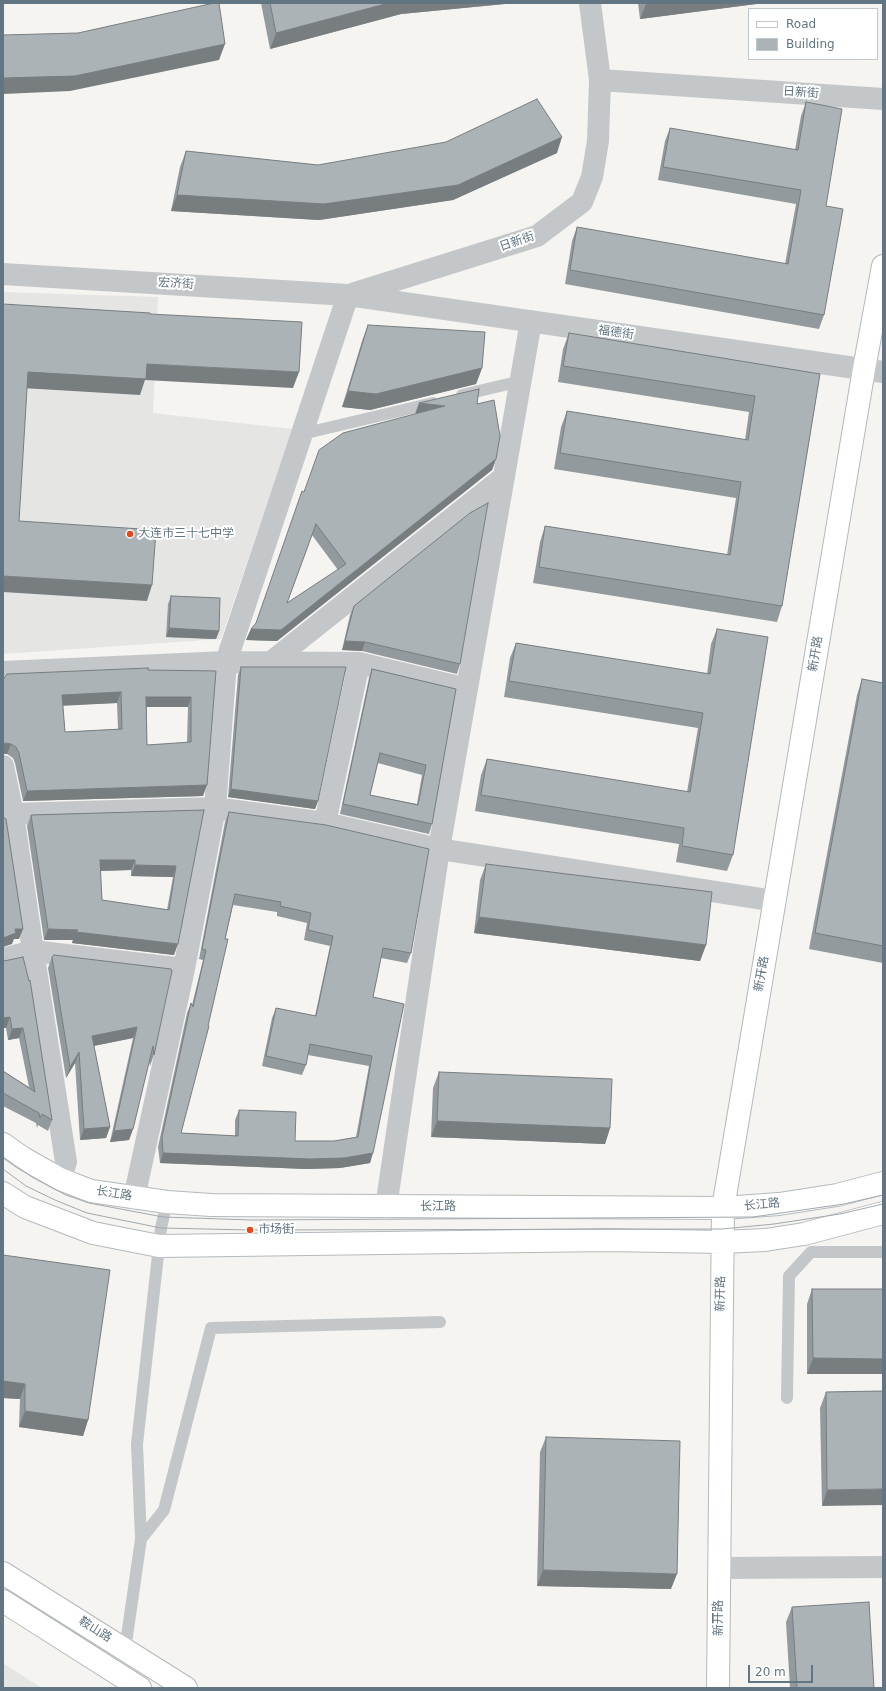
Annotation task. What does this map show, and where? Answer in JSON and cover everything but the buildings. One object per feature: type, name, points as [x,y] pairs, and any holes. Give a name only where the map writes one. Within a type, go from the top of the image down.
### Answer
[{"type":"main road","name":"新开路","points":[[718,1688],[723,1208],[775,901],[873,370],[883,266]]},
{"type":"main road","name":"长江路","points":[[3,1144],[22,1158],[60,1179],[90,1191],[167,1202],[211,1205],[723,1208],[779,1204],[837,1196],[883,1183]]},
{"type":"main road","points":[[3,1193],[25,1207],[93,1233],[159,1246],[608,1240],[722,1242],[765,1240],[804,1234],[883,1213]]},
{"type":"main road","name":"鞍山路","points":[[3,1573],[186,1688]]},
{"type":"main road","name":"鞍山路","points":[[3,1601],[140,1688]]},
{"type":"street","name":"日新街","points":[[348,295],[537,236],[582,202],[592,177],[598,141],[600,80],[590,3]]},
{"type":"street","name":"日新街","points":[[600,80],[883,99]]},
{"type":"street","name":"宏济街","points":[[3,274],[348,295]]},
{"type":"street","name":"福德街","points":[[348,295],[873,370]]},
{"type":"street","points":[[134,1198],[184,969],[215,808],[226,662],[348,295]]},
{"type":"street","points":[[386,1207],[439,849],[531,321]]},
{"type":"street","points":[[271,662],[504,477]]},
{"type":"street","points":[[3,672],[226,662],[359,663],[467,689]]},
{"type":"street","points":[[325,823],[359,663]]},
{"type":"street","points":[[3,766],[8,815],[33,951],[66,1162],[60,1179]]},
{"type":"street","points":[[8,815],[215,808],[325,823],[439,849],[775,901]]},
{"type":"street","points":[[3,959],[33,951],[184,969]]},
{"type":"street","points":[[719,1568],[883,1567]]},
{"type":"lane","points":[[302,434],[521,381]]},
{"type":"lane","points":[[125,1650],[142,1539],[137,1444],[162,1217],[167,1202]]},
{"type":"lane","points":[[787,1398],[789,1276],[811,1252],[883,1252]]},
{"type":"lane","points":[[142,1539],[164,1510],[211,1328],[440,1322]]},
{"type":"shaded area","name":"大连市三十七中学","points":[[3,292],[158,297],[153,413],[292,429],[221,639],[3,654]]},
{"type":"shaded area","points":[[3,1663],[42,1688],[3,1688]]},
{"type":"tram line","points":[[3,1157],[32,1177],[66,1195],[89,1203],[163,1217],[252,1220],[753,1217],[844,1204],[883,1195]]},
{"type":"tram line","points":[[3,1169],[26,1186],[87,1213],[161,1228],[250,1230],[722,1229],[774,1224],[840,1214],[883,1204]]},
{"type":"place","name":"大连市三十七中学","points":[[130,534]]},
{"type":"place","name":"市场街","points":[[250,1230]]}]
